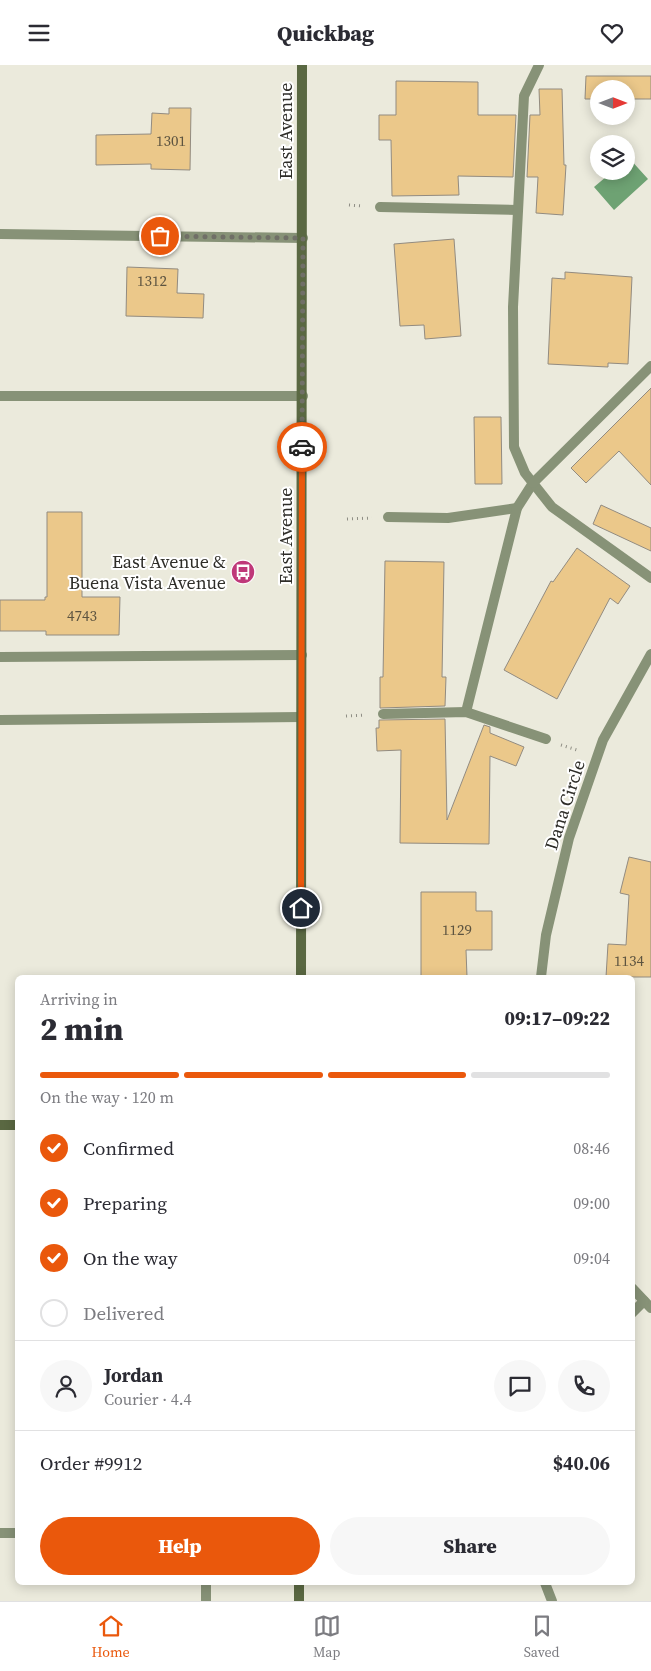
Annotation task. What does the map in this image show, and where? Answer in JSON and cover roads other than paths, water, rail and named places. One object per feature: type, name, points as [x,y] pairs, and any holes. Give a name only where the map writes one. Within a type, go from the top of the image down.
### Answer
[{"type":"main road","name":"East Avenue","points":[[301,975],[302,65]]},
{"type":"main road","points":[[0,1125],[15,1125]]},
{"type":"main road","points":[[299,1585],[299,1601]]},
{"type":"street","points":[[539,65],[524,96],[513,307],[514,447],[525,473],[552,507],[651,578]]},
{"type":"street","points":[[380,207],[518,210]]},
{"type":"street","points":[[0,234],[303,238]]},
{"type":"street","points":[[466,712],[517,507],[534,483],[651,366]]},
{"type":"street","points":[[0,396],[303,396]]},
{"type":"street","points":[[388,517],[448,518],[517,507]]},
{"type":"street","name":"Dana Circle","points":[[541,975],[546,935],[569,838],[603,740],[651,654]]},
{"type":"street","points":[[0,657],[302,655]]},
{"type":"street","points":[[383,714],[466,712],[546,739]]},
{"type":"street","points":[[0,720],[301,717]]},
{"type":"street","points":[[635,1291],[647,1305],[635,1311]]},
{"type":"street","points":[[0,1533],[15,1533]]},
{"type":"street","points":[[206,1585],[206,1601]]},
{"type":"street","points":[[546,1585],[552,1601]]},
{"type":"place","name":"East Avenue & Buena Vista Avenue","points":[[243,572]]}]
